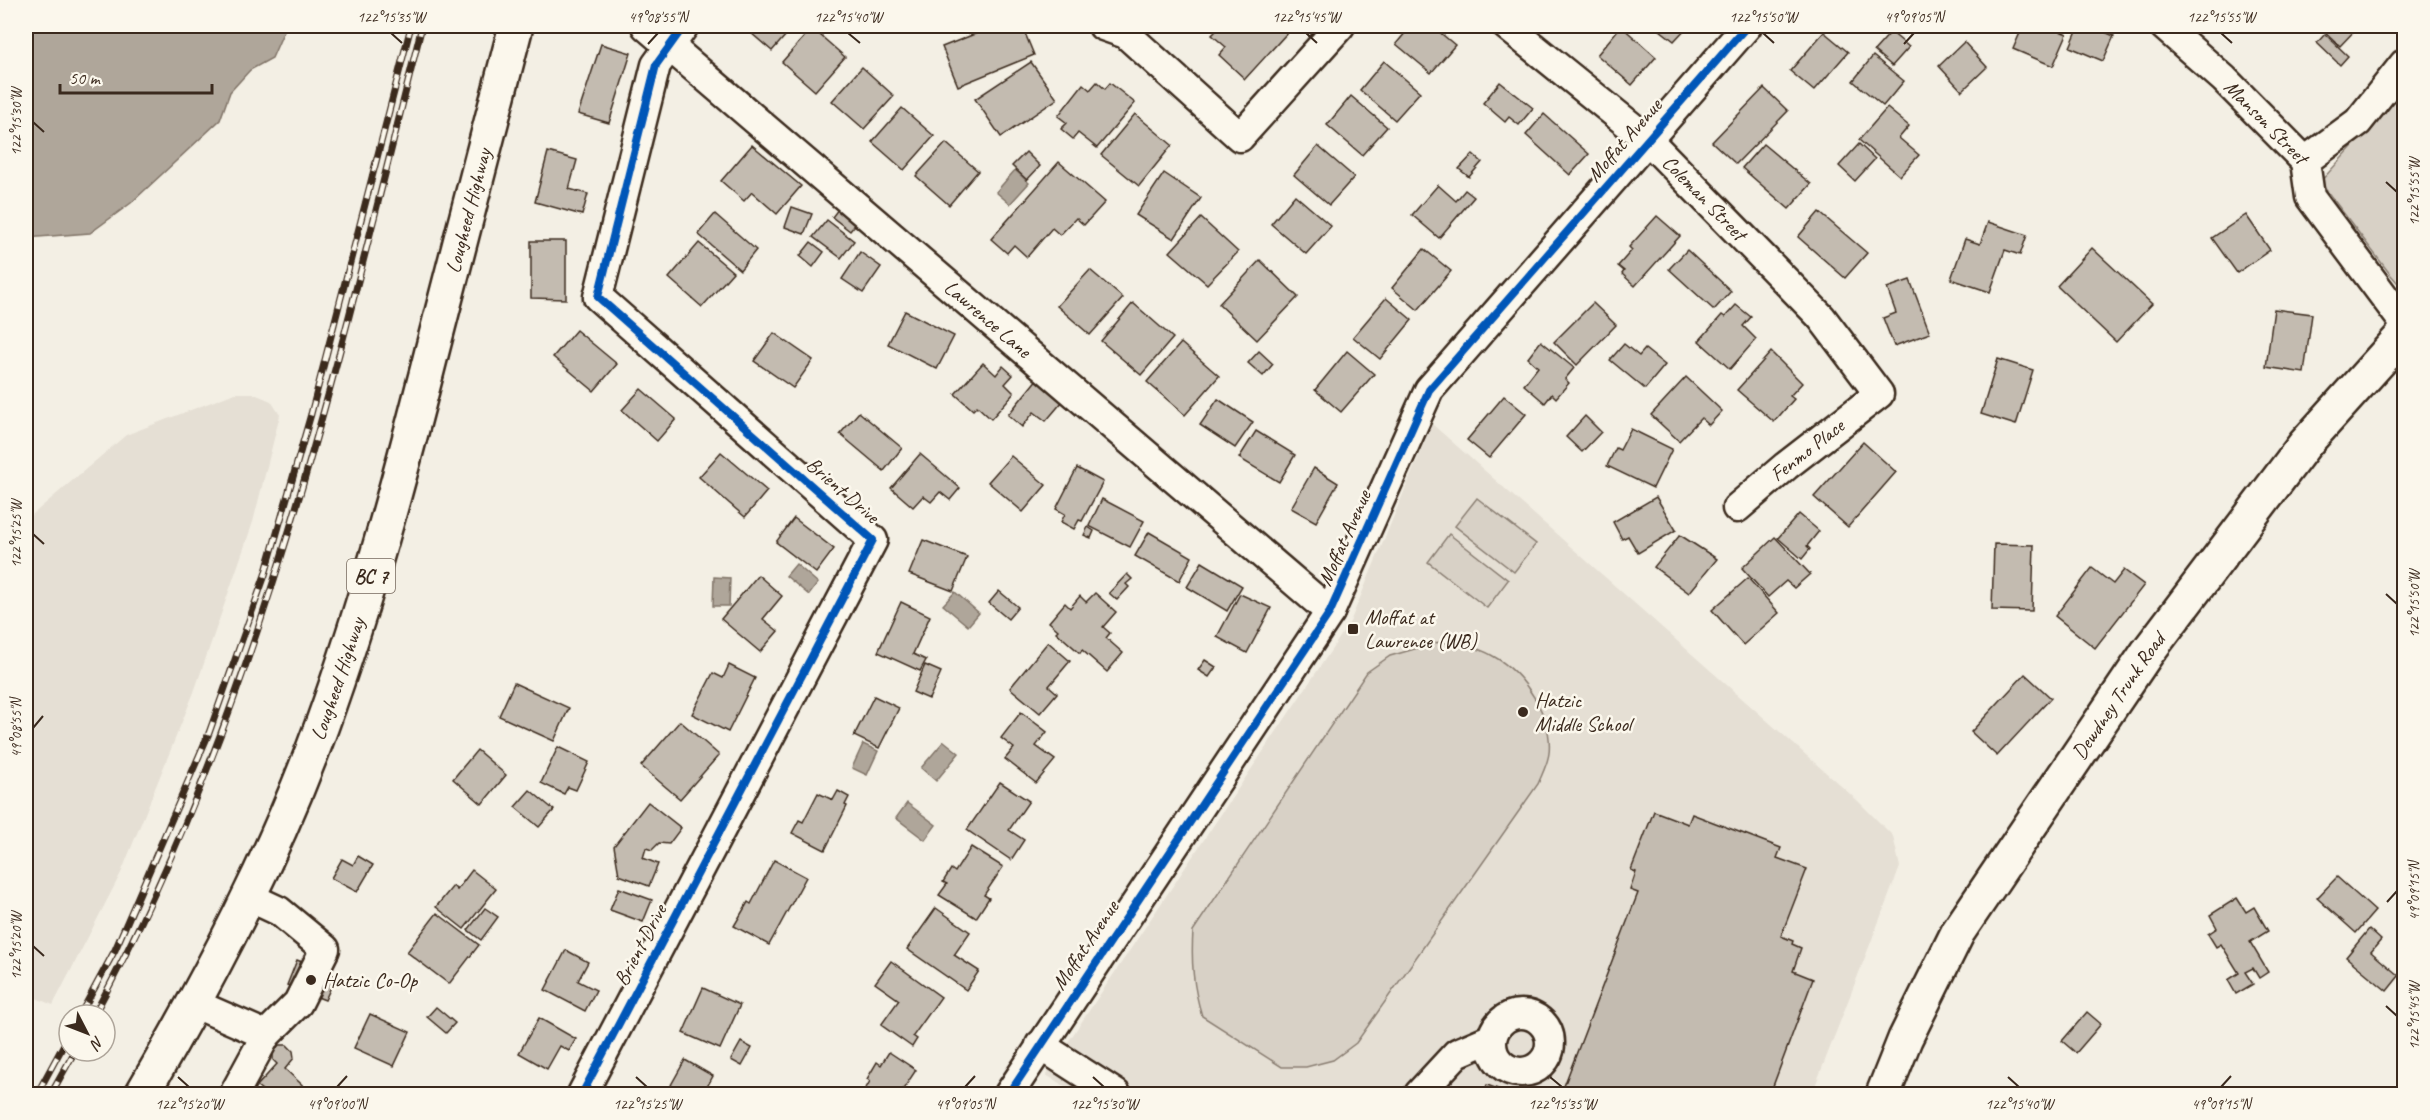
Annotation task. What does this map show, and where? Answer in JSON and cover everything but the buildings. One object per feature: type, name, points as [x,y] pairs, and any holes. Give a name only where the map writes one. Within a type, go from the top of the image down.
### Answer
[{"type":"main road","name":"Lougheed Highway","points":[[142,1095],[232,933],[283,824],[356,625],[393,502],[516,26]]},
{"type":"main road","name":"Dewdney Trunk Road","points":[[1883,1095],[1905,1039],[1958,932],[2147,652],[2305,444],[2404,334]]},
{"type":"street","name":"Lawrence Lane","points":[[646,26],[677,35],[1330,612]]},
{"type":"street","points":[[1103,26],[1126,34],[1240,137],[1340,26]]},
{"type":"street","name":"Coleman Street","points":[[1507,26],[1648,140],[1821,317],[1879,394]]},
{"type":"street","name":"Moffat Avenue","points":[[1009,1095],[1040,1045],[1330,612],[1429,390],[1747,26]]},
{"type":"street","name":"Manson Street","points":[[2164,26],[2224,79],[2305,161],[2310,197],[2404,323]]},
{"type":"street","name":"Brient Drive","points":[[582,1095],[873,540],[598,297],[656,65],[677,35]]},
{"type":"street","points":[[2305,161],[2358,122],[2404,64]]},
{"type":"street","name":"Fenmo Place","points":[[1737,508],[1786,466],[1879,394]]},
{"type":"street","points":[[234,1095],[266,1035],[298,1003],[325,949],[279,911],[249,897]]},
{"type":"street","points":[[193,1003],[266,1035]]},
{"type":"street","points":[[1419,1095],[1456,1053],[1492,1038]]},
{"type":"street","points":[[1040,1045],[1116,1095]]},
{"type":"shaded area","points":[[26,26],[286,26],[272,58],[250,70],[230,92],[220,120],[131,203],[90,233],[26,238]]},
{"type":"shaded area","points":[[2404,85],[2404,290],[2320,182],[2380,116]]},
{"type":"shaded area","points":[[1015,170],[1029,183],[1010,204],[996,192]]},
{"type":"shaded area","points":[[235,393],[252,393],[271,401],[280,415],[253,522],[194,692],[121,873],[53,1005],[26,994],[26,520],[126,435]]},
{"type":"shaded area","name":"Hatzic Middle School","points":[[1432,424],[1858,801],[1893,836],[1900,867],[1812,1094],[1078,1094],[1046,1075],[1350,622]]},
{"type":"shaded area","points":[[1477,498],[1536,544],[1514,572],[1455,526]]},
{"type":"shaded area","points":[[1449,534],[1508,580],[1487,608],[1428,562]]},
{"type":"shaded area","points":[[796,564],[818,583],[809,595],[786,576]]},
{"type":"shaded area","points":[[714,577],[730,578],[729,606],[713,606]]},
{"type":"shaded area","points":[[955,592],[979,613],[968,626],[943,605]]},
{"type":"shaded area","points":[[1439,642],[1480,650],[1515,673],[1534,697],[1546,725],[1549,753],[1546,765],[1538,784],[1356,1043],[1333,1060],[1306,1067],[1282,1067],[1202,1016],[1193,974],[1193,931],[1367,672],[1390,656]]},
{"type":"shaded area","points":[[944,741],[959,753],[936,781],[921,768]]},
{"type":"shaded area","points":[[863,744],[878,751],[867,775],[852,768]]},
{"type":"shaded area","points":[[907,803],[936,825],[925,840],[896,818]]},
{"type":"railway","points":[[86,1003],[115,950],[209,733],[265,575],[311,414],[411,26]]},
{"type":"railway","points":[[100,1003],[153,897],[204,777],[249,655],[289,531],[325,406],[422,26]]},
{"type":"railway","points":[[37,1094],[57,1057]]},
{"type":"railway","points":[[51,1094],[68,1063]]},
{"type":"cycle path","points":[[582,1094],[873,540],[598,297],[656,65],[684,26]]},
{"type":"cycle path","points":[[1009,1094],[1330,612],[1429,390],[1747,26]]},
{"type":"place","name":"Moffat at Lawrence (WB)","points":[[1353,629]]},
{"type":"place","name":"Hatzic Middle School","points":[[1523,712]]},
{"type":"place","name":"Hatzic Co-Op","points":[[311,980]]}]
